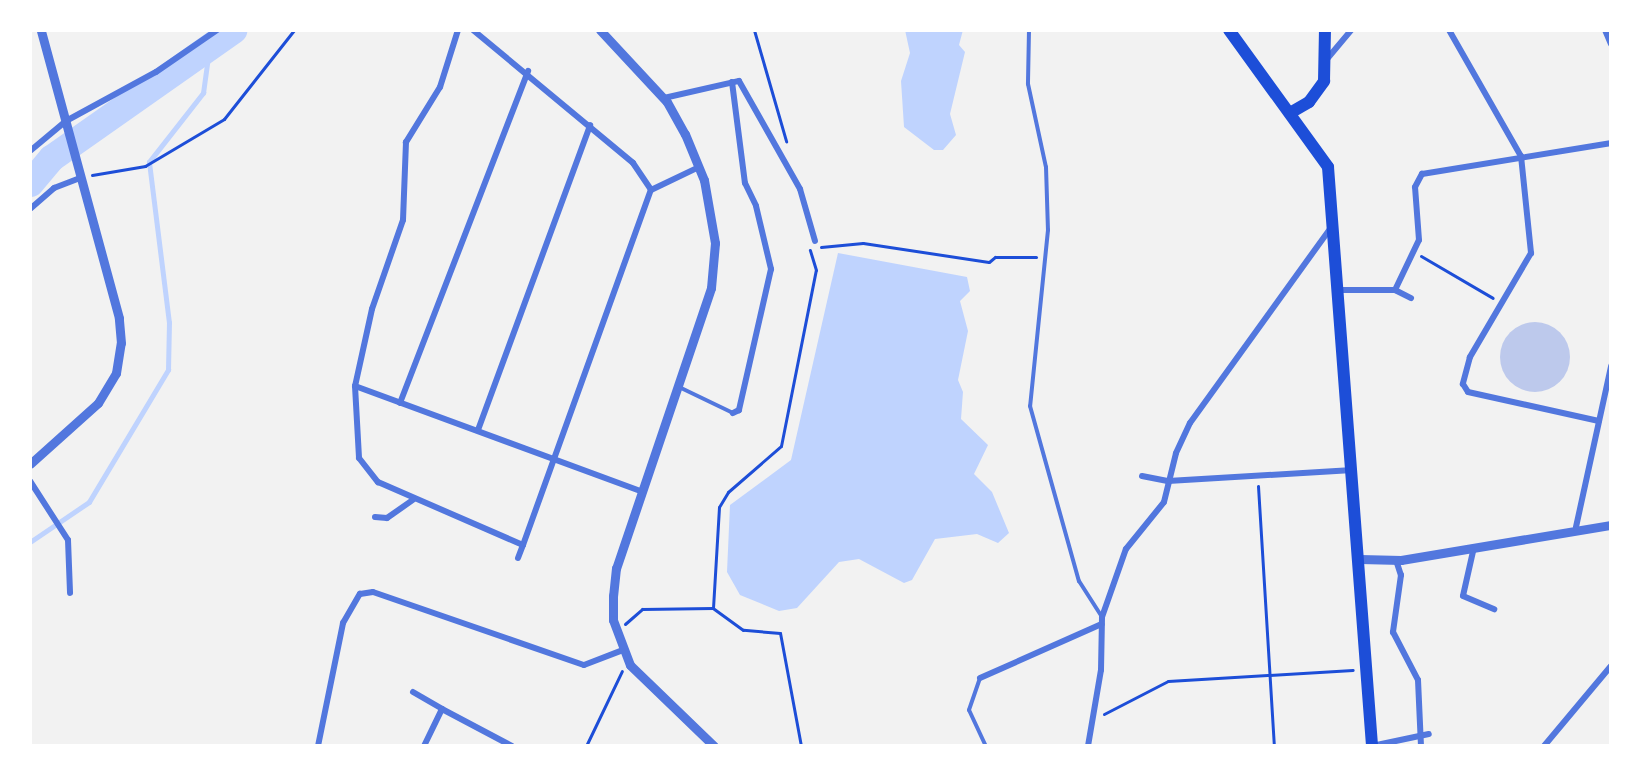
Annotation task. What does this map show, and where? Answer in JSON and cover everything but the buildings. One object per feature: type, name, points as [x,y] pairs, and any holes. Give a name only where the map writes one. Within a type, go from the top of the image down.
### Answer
[{"type":"main road","points":[[1229,30],[1328,167],[1341,290],[1372,746]]},
{"type":"main road","points":[[1290,113],[1309,102],[1324,81],[1327,58],[1325,30]]},
{"type":"street","points":[[30,464],[98,403],[116,373],[119,318],[41,30]]},
{"type":"street","points":[[30,151],[67,125],[156,72],[217,30]]},
{"type":"street","points":[[458,30],[440,87],[406,142],[403,220],[372,309],[355,386],[359,458],[366,471],[413,500],[523,545]]},
{"type":"street","points":[[473,30],[528,71],[633,163],[651,190]]},
{"type":"street","points":[[600,30],[664,98],[699,167],[714,255],[711,288],[616,568],[616,629],[621,651],[628,661],[714,746]]},
{"type":"street","points":[[1327,58],[1351,30]]},
{"type":"street","points":[[1449,30],[1521,156],[1532,253],[1505,305],[1470,357],[1463,384],[1468,392],[1599,421]]},
{"type":"street","points":[[1605,30],[1611,44]]},
{"type":"street","points":[[400,403],[528,71]]},
{"type":"street","points":[[664,98],[739,81],[788,167],[815,241]]},
{"type":"street","points":[[732,82],[745,183],[756,206],[771,269],[739,410],[733,413]]},
{"type":"street","points":[[478,430],[590,125]]},
{"type":"street","points":[[1395,290],[1419,240],[1415,187],[1422,174],[1611,143]]},
{"type":"street","points":[[518,558],[651,190],[699,167]]},
{"type":"street","points":[[30,209],[54,188],[81,174]]},
{"type":"street","points":[[1088,746],[1093,719],[1102,620],[1126,549],[1164,502],[1168,481],[1190,423],[1335,223]]},
{"type":"street","points":[[1341,290],[1395,290],[1411,298]]},
{"type":"street","points":[[1576,527],[1611,366]]},
{"type":"street","points":[[355,386],[554,457],[643,492]]},
{"type":"street","points":[[1142,476],[1168,481],[1354,470]]},
{"type":"street","points":[[30,481],[68,540],[70,593]]},
{"type":"street","points":[[375,517],[387,518],[413,500]]},
{"type":"street","points":[[1360,559],[1396,560],[1576,527],[1611,525]]},
{"type":"street","points":[[1474,546],[1463,596],[1494,609]]},
{"type":"street","points":[[1396,560],[1401,575],[1393,632],[1418,680],[1421,746]]},
{"type":"street","points":[[318,746],[343,623],[360,594],[373,592],[584,665],[621,651]]},
{"type":"street","points":[[980,678],[1102,620]]},
{"type":"street","points":[[1544,746],[1611,666]]},
{"type":"street","points":[[412,692],[513,746]]},
{"type":"street","points":[[424,746],[442,709]]},
{"type":"street","points":[[1372,746],[1429,734]]},
{"type":"lane","points":[[1029,30],[1028,84],[1046,167],[1047,257],[1030,406],[1079,581],[1102,620]]},
{"type":"lane","points":[[678,387],[733,413]]},
{"type":"lane","points":[[980,678],[969,710],[986,746]]},
{"type":"path","points":[[81,174],[145,166],[224,118],[294,30]]},
{"type":"path","points":[[754,30],[787,144]]},
{"type":"path","points":[[713,608],[719,507],[781,446],[816,270],[807,237]]},
{"type":"path","points":[[815,241],[818,247],[863,243],[989,262],[995,256],[1047,257]]},
{"type":"path","points":[[1414,253],[1505,305]]},
{"type":"path","points":[[1257,475],[1274,746]]},
{"type":"path","points":[[616,629],[642,609],[713,608],[743,630],[780,633],[801,746]]},
{"type":"path","points":[[586,746],[628,661]]},
{"type":"path","points":[[1093,719],[1168,681],[1367,669]]},
{"type":"water","points":[[905,30],[963,30],[959,45],[965,52],[950,114],[956,135],[943,150],[934,150],[904,127],[901,81],[910,53]]},
{"type":"water","points":[[838,253],[967,277],[970,291],[960,301],[968,331],[958,380],[963,392],[961,419],[988,445],[974,474],[992,492],[1009,533],[998,543],[977,534],[935,539],[912,580],[904,583],[859,559],[839,562],[797,608],[779,611],[740,595],[727,572],[730,505],[791,460]]},
{"type":"waterway","points":[[30,183],[51,158],[233,30]]},
{"type":"waterway","points":[[30,542],[89,502],[168,370],[169,323],[149,162],[203,93],[209,50]]}]
